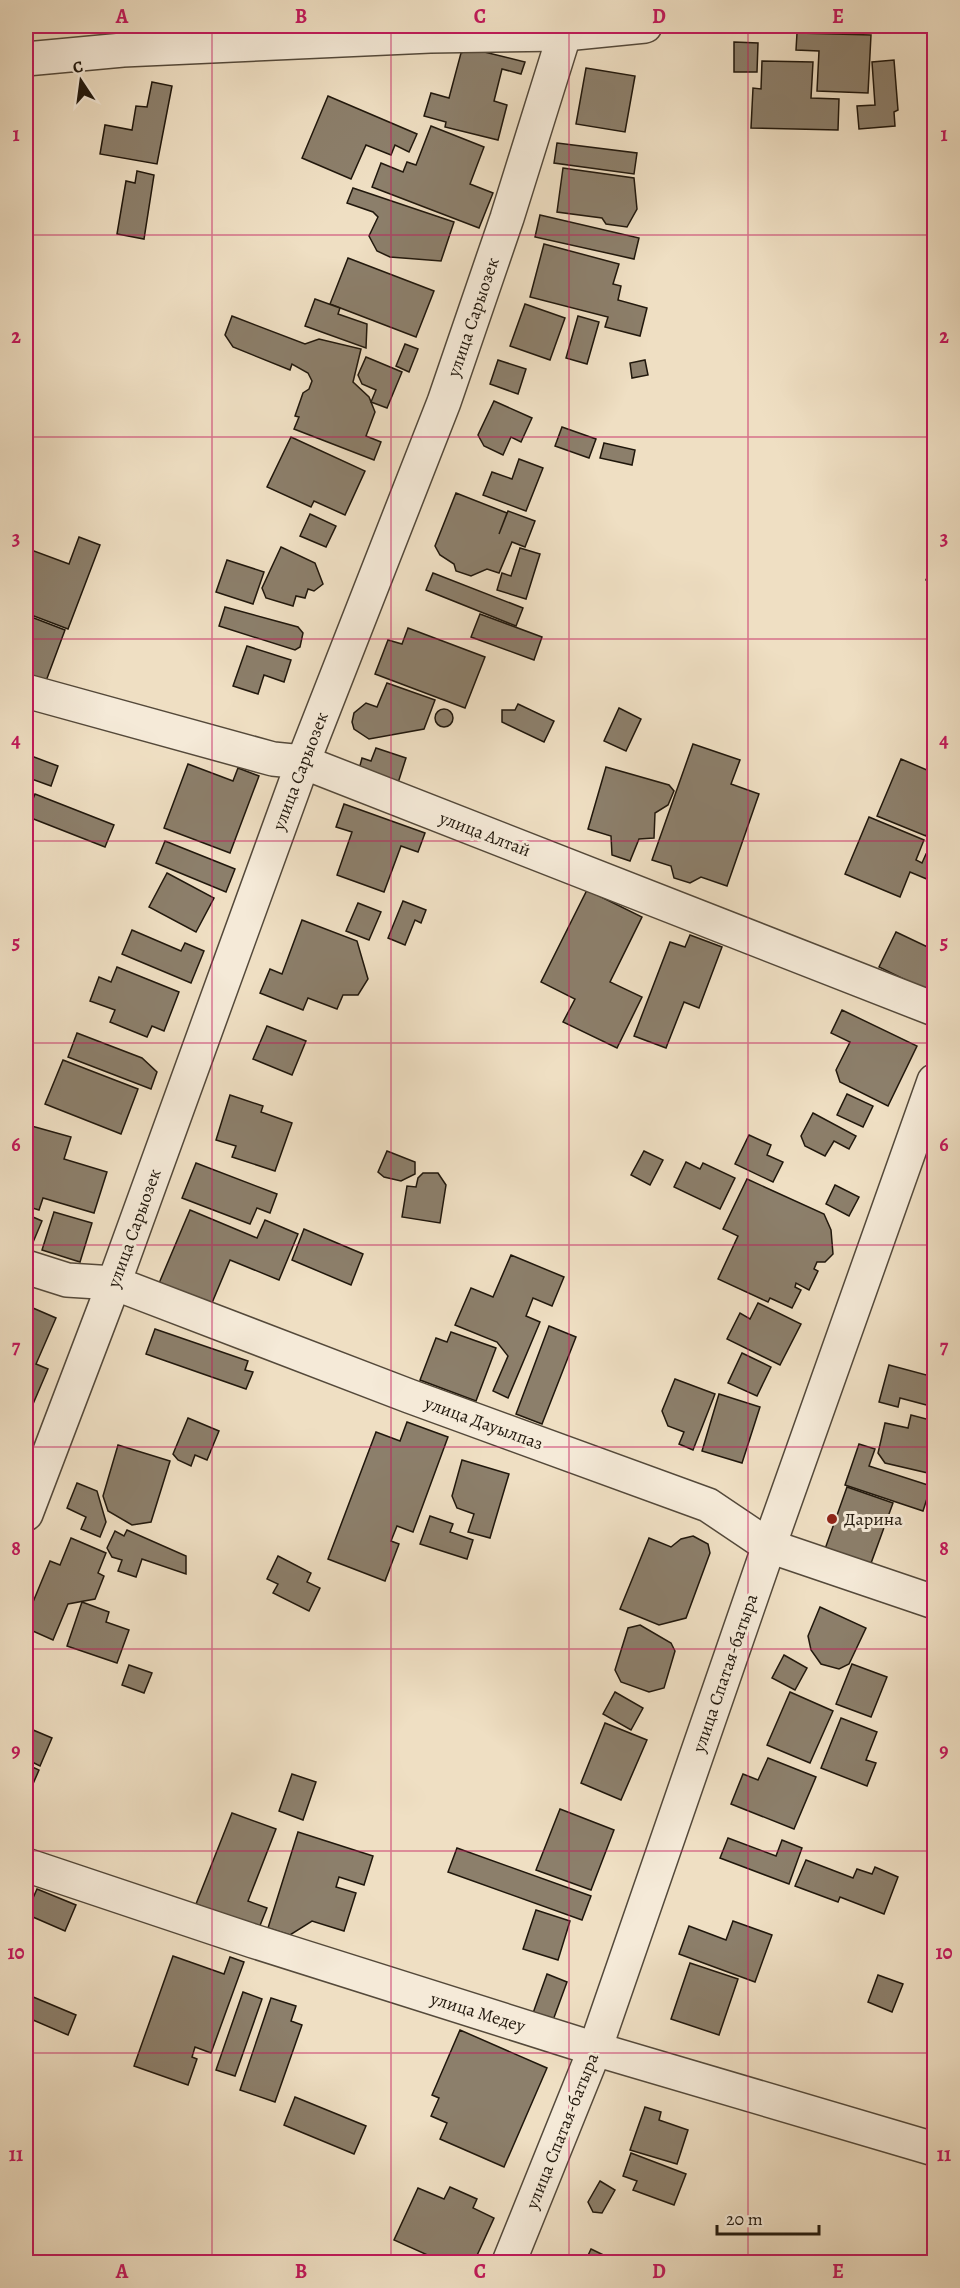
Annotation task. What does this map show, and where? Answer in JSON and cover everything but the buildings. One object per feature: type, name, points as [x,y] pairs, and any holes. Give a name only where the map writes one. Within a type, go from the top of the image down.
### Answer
[{"type":"street","points":[[26,59],[214,45],[645,26]]},
{"type":"street","name":"улица Сарыозек","points":[[26,1514],[114,1283],[303,762],[444,402],[507,218],[566,30]]},
{"type":"street","name":"улица Алтай","points":[[26,691],[273,759],[303,762],[934,1010]]},
{"type":"street","name":"улица Спатая-батыра","points":[[509,2262],[595,2049],[769,1546],[934,1081]]},
{"type":"street","name":"улица Дауылпаз","points":[[26,1267],[67,1280],[114,1283],[409,1396],[708,1505],[769,1546],[934,1602]]},
{"type":"street","name":"улица Медеу","points":[[26,1865],[253,1941],[595,2049],[934,2149]]},
{"type":"place","name":"Дарина","points":[[832,1519]]}]
